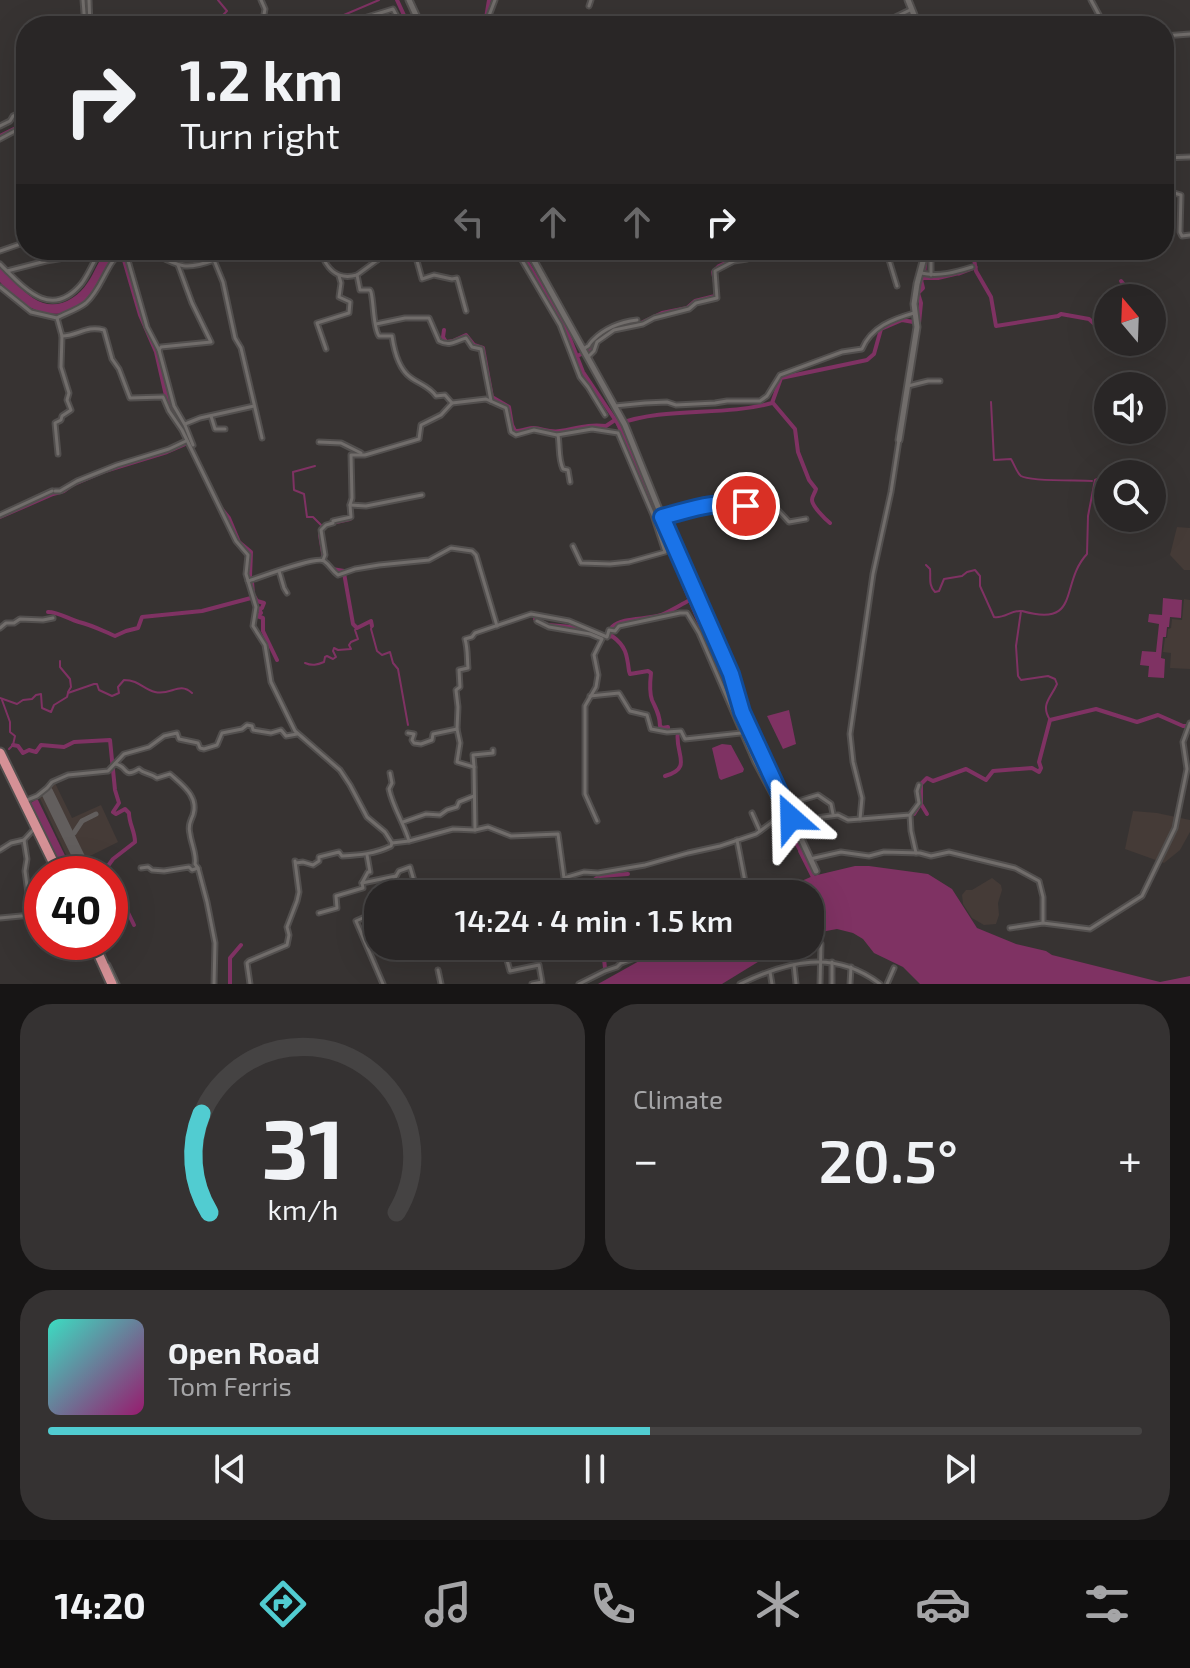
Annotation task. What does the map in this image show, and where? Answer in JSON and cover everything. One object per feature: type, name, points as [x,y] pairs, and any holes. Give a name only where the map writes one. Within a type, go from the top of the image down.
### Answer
[{"type":"highway","points":[[0,753],[26,801],[50,856]]},
{"type":"highway","points":[[101,960],[112,984]]},
{"type":"street","points":[[589,6],[591,0]]},
{"type":"street","points":[[908,0],[914,16]]},
{"type":"street","points":[[370,16],[393,9],[397,16]]},
{"type":"street","points":[[898,16],[913,9]]},
{"type":"street","points":[[0,126],[16,115]]},
{"type":"street","points":[[1174,193],[1181,195],[1180,232],[1182,236],[1190,235]]},
{"type":"street","points":[[7,271],[52,260]]},
{"type":"street","points":[[0,264],[35,297],[56,300],[74,291],[93,260]]},
{"type":"street","points":[[0,287],[31,312],[57,318],[86,303],[113,260]]},
{"type":"street","points":[[127,260],[147,327],[159,350],[174,406],[185,424],[191,447],[236,541],[248,555],[246,574],[256,607],[253,626],[265,645],[271,682],[295,731],[340,770],[367,817],[385,832],[392,843]]},
{"type":"street","points":[[168,260],[192,267],[214,260],[223,282],[235,338],[241,348],[262,438]]},
{"type":"street","points":[[324,260],[328,269],[339,276],[350,277],[377,260]]},
{"type":"street","points":[[417,260],[422,279],[434,275],[457,278],[466,311]]},
{"type":"street","points":[[522,260],[560,325],[580,377],[605,415]]},
{"type":"street","points":[[533,260],[624,424],[709,630],[731,674],[742,712],[816,871]]},
{"type":"street","points":[[588,357],[597,342],[614,330],[643,324],[658,316],[717,298],[715,271],[740,260]]},
{"type":"street","points":[[889,260],[897,286]]},
{"type":"street","points":[[860,819],[862,798],[850,734],[873,574],[891,492],[908,386],[917,327],[914,304],[924,260]]},
{"type":"street","points":[[931,260],[931,275]]},
{"type":"street","points":[[159,350],[161,347],[211,342],[178,265]]},
{"type":"street","points":[[921,273],[953,273],[972,267]]},
{"type":"street","points":[[357,275],[360,290],[370,290],[375,328],[379,336],[392,336],[395,354],[406,375],[431,389],[436,396],[445,395],[452,403]]},
{"type":"street","points":[[326,349],[317,323],[349,313],[350,302],[339,297],[339,276]]},
{"type":"street","points":[[615,406],[659,402],[676,405],[760,401],[767,396],[780,375],[842,352],[862,349],[880,326],[916,316]]},
{"type":"street","points":[[57,318],[62,336],[61,367],[71,410],[55,423],[58,454]]},
{"type":"street","points":[[376,324],[405,318],[429,318],[439,341],[447,345],[466,338],[472,347],[481,349],[491,401]]},
{"type":"street","points":[[583,349],[612,325],[637,320]]},
{"type":"street","points":[[62,336],[91,328],[104,330],[112,359],[130,398],[163,397],[191,447]]},
{"type":"street","points":[[908,386],[940,381]]},
{"type":"street","points":[[497,626],[476,555],[472,551],[451,548],[429,560],[379,565],[338,575],[331,570],[324,559],[320,534],[326,525],[351,517],[349,457],[419,439],[421,424],[441,415],[452,403],[483,399],[507,408],[514,434],[534,430],[558,435],[587,429],[618,433],[665,552],[629,562],[581,563],[573,546]]},
{"type":"street","points":[[185,424],[254,406]]},
{"type":"street","points":[[211,416],[215,429],[225,429]]},
{"type":"street","points":[[615,432],[624,424]]},
{"type":"street","points":[[558,435],[558,453],[562,468],[568,470],[570,482]]},
{"type":"street","points":[[0,515],[102,470],[186,441]]},
{"type":"street","points":[[319,442],[341,443],[364,455]]},
{"type":"street","points":[[350,505],[366,506],[422,495]]},
{"type":"street","points":[[646,499],[653,497]]},
{"type":"street","points":[[662,517],[708,504],[732,503],[754,509],[776,508],[789,522],[806,519]]},
{"type":"street","points":[[248,581],[324,559]]},
{"type":"street","points":[[279,571],[287,593]]},
{"type":"street","points":[[474,767],[457,762],[460,743],[456,690],[460,687],[459,670],[468,668],[465,639],[479,631],[531,614],[569,621],[607,637],[609,630],[615,631],[619,626],[683,613],[688,614],[700,633],[742,732],[779,807],[779,818]]},
{"type":"street","points":[[0,628],[6,623],[25,618],[53,618]]},
{"type":"street","points":[[537,621],[549,627],[602,638],[594,655],[598,675],[596,687],[585,706],[585,794],[597,821]]},
{"type":"street","points":[[700,633],[709,630]]},
{"type":"street","points":[[590,696],[619,693],[630,711],[647,715],[651,729],[681,731],[685,739],[742,732]]},
{"type":"street","points":[[1010,928],[1043,923],[1090,929],[1142,896],[1175,828],[1187,769],[1183,742],[1190,723]]},
{"type":"street","points":[[26,801],[37,796],[52,782],[68,775],[110,769],[124,754],[149,747],[167,735],[177,733],[179,739],[198,743],[203,749],[217,745],[222,733],[247,725],[252,726],[253,730],[271,733],[281,730],[286,736],[298,734]]},
{"type":"street","points":[[408,733],[414,734],[414,743],[421,744],[432,740],[433,734],[457,729]]},
{"type":"street","points":[[475,830],[473,755],[493,753],[493,750]]},
{"type":"street","points":[[115,764],[128,774],[139,769],[157,778],[170,774],[190,792],[195,806],[189,824],[191,846],[196,855],[195,864],[215,943],[214,984]]},
{"type":"street","points":[[390,773],[391,799],[409,841]]},
{"type":"street","points":[[916,853],[910,815],[919,803],[919,785]]},
{"type":"street","points":[[785,805],[818,795],[831,804],[833,815]]},
{"type":"street","points":[[403,822],[426,814],[440,815],[474,796]]},
{"type":"street","points":[[752,813],[760,831]]},
{"type":"street","points":[[250,984],[247,963],[287,945],[289,941],[287,927],[299,892],[296,862],[313,865],[319,857],[339,852],[342,856],[367,854],[392,843],[453,829],[488,827],[511,836],[558,834],[564,878],[584,872],[598,873],[645,865],[737,840],[756,834],[779,818],[838,815],[848,820],[910,815]]},
{"type":"street","points":[[0,850],[24,840],[36,828]]},
{"type":"street","points":[[24,840],[27,856]]},
{"type":"street","points":[[737,840],[745,880]]},
{"type":"street","points":[[810,859],[841,852],[869,856],[884,852],[931,856],[949,852],[1015,868],[1039,881],[1043,897],[1043,923]]},
{"type":"street","points":[[319,913],[337,908],[336,896],[363,888],[362,883],[370,872],[367,854]]},
{"type":"street","points":[[394,880],[399,871],[410,867],[414,880]]},
{"type":"street","points":[[141,868],[164,871],[198,868]]},
{"type":"street","points":[[362,883],[396,876]]},
{"type":"street","points":[[0,918],[24,916]]},
{"type":"street","points":[[364,918],[356,921],[364,940]]},
{"type":"street","points":[[103,960],[112,984]]},
{"type":"street","points":[[373,960],[383,984]]},
{"type":"street","points":[[507,960],[510,971],[539,965],[542,982],[532,984]]},
{"type":"street","points":[[579,984],[629,960]]},
{"type":"street","points":[[820,984],[821,961]]},
{"type":"street","points":[[740,984],[794,965],[821,961],[851,967],[880,984]]},
{"type":"street","points":[[832,962],[832,984]]},
{"type":"street","points":[[794,965],[796,984]]},
{"type":"street","points":[[850,984],[851,967]]},
{"type":"street","points":[[887,984],[894,968]]},
{"type":"street","points":[[438,970],[441,984]]},
{"type":"street","points":[[770,972],[772,984]]},
{"type":"street","points":[[103,973],[112,984]]},
{"type":"shaded area","points":[[100,260],[112,260],[94,293],[84,303],[72,310],[49,313],[28,306],[8,291],[0,282],[0,267],[33,298],[48,304],[71,299],[90,278]]},
{"type":"shaded area","points":[[1177,527],[1190,528],[1190,570],[1184,570],[1170,555]]},
{"type":"shaded area","points":[[1163,598],[1182,600],[1181,618],[1170,617],[1166,637],[1163,637],[1161,658],[1165,659],[1164,678],[1148,677],[1149,666],[1140,665],[1142,651],[1156,652],[1159,624],[1148,622],[1149,614],[1162,615]]},
{"type":"shaded area","points":[[1184,599],[1190,600],[1190,669],[1170,668],[1171,653],[1163,652],[1165,638],[1172,619],[1182,620]]},
{"type":"shaded area","points":[[789,710],[796,744],[783,749],[767,716]]},
{"type":"shaded area","points":[[731,745],[744,769],[721,780],[712,748]]},
{"type":"shaded area","points":[[55,783],[72,818],[101,805],[118,842],[90,856],[67,856],[37,792]]},
{"type":"shaded area","points":[[37,799],[65,856],[54,856],[29,804]]},
{"type":"shaded area","points":[[1133,811],[1190,820],[1190,832],[1180,850],[1164,863],[1125,849]]},
{"type":"shaded area","points":[[855,866],[928,874],[952,889],[977,928],[1052,955],[1160,982],[1190,976],[1190,984],[920,984],[903,967],[874,953],[863,939],[853,933],[837,929],[824,931],[824,880],[804,880]]},
{"type":"shaded area","points":[[992,878],[1001,885],[1002,890],[998,903],[999,915],[996,924],[984,925],[972,918],[963,904],[962,895]]},
{"type":"shaded area","points":[[641,960],[761,960],[722,984],[598,984]]},
{"type":"waterway","points":[[85,0],[86,16]]},
{"type":"waterway","points":[[218,0],[227,11],[223,16]]},
{"type":"waterway","points":[[341,16],[379,0]]},
{"type":"waterway","points":[[397,0],[404,16]]},
{"type":"waterway","points":[[486,16],[489,0]]},
{"type":"waterway","points":[[0,136],[16,128]]},
{"type":"waterway","points":[[124,260],[140,315],[156,352],[167,400],[186,431]]},
{"type":"waterway","points":[[526,260],[565,326],[583,372],[618,424],[751,747],[800,850]]},
{"type":"waterway","points":[[715,282],[713,272],[732,260]]},
{"type":"waterway","points":[[924,275],[926,260]]},
{"type":"waterway","points":[[974,260],[976,271],[991,297],[996,326],[1061,314],[1089,319],[1094,324]]},
{"type":"waterway","points":[[959,273],[975,267]]},
{"type":"waterway","points":[[618,424],[656,415],[734,410],[772,403],[781,378],[867,360],[874,354],[881,329],[902,320],[919,323],[921,303],[918,293],[923,288],[923,278],[959,273]]},
{"type":"waterway","points":[[577,356],[588,351],[598,339],[617,326],[641,323],[662,313],[687,308],[695,301],[715,296],[716,290]]},
{"type":"waterway","points":[[444,330],[446,342],[466,335],[474,345],[483,348],[492,397],[509,407],[515,431],[606,426],[615,420]]},
{"type":"waterway","points":[[991,402],[994,460],[1011,459],[1020,475],[1026,478],[1092,481]]},
{"type":"waterway","points":[[773,403],[795,429],[798,452],[816,489],[813,503],[830,523]]},
{"type":"waterway","points":[[0,517],[105,471],[190,442]]},
{"type":"waterway","points":[[315,466],[293,472],[294,490],[304,494],[307,517],[313,517],[322,526]]},
{"type":"waterway","points":[[1022,611],[1041,615],[1062,608],[1073,578],[1087,554],[1088,516],[1094,485]]},
{"type":"waterway","points":[[221,508],[239,542],[251,552],[250,576]]},
{"type":"waterway","points":[[332,523],[352,516]]},
{"type":"waterway","points":[[321,529],[324,559]]},
{"type":"waterway","points":[[926,565],[930,569],[935,592],[939,591],[944,579],[975,570],[994,617],[1021,611],[1016,646],[1018,676],[1021,680],[1048,676],[1055,679],[1057,684],[1046,705],[1050,720]]},
{"type":"waterway","points":[[330,566],[344,571]]},
{"type":"waterway","points":[[344,573],[353,624],[357,628],[371,621],[372,626]]},
{"type":"waterway","points":[[252,582],[253,594],[257,601],[264,603],[257,616],[263,618],[263,631],[277,660]]},
{"type":"waterway","points":[[48,612],[115,636],[138,628],[142,617],[202,611],[251,598]]},
{"type":"waterway","points":[[611,632],[617,624],[661,615],[690,600]]},
{"type":"waterway","points":[[535,619],[605,638],[612,636],[617,640],[625,651],[630,674],[651,673],[651,697],[660,726],[668,727],[668,731]]},
{"type":"waterway","points":[[372,626],[377,651],[382,655],[390,652],[398,669],[408,725]]},
{"type":"waterway","points":[[305,663],[319,664],[327,656],[333,659],[336,657],[334,648],[351,649],[351,642],[358,639],[357,628]]},
{"type":"waterway","points":[[60,661],[60,667],[70,679],[68,692]]},
{"type":"waterway","points":[[0,698],[17,704],[41,694],[42,708],[51,712],[54,705],[68,693],[94,684],[112,696],[119,693],[118,687],[124,680],[155,692],[183,688],[192,693]]},
{"type":"waterway","points":[[2,700],[10,722],[10,732],[15,736],[9,749]]},
{"type":"waterway","points":[[914,814],[921,803],[921,784],[927,778],[933,781],[966,769],[986,780],[993,771],[1032,768],[1039,772],[1050,720],[1096,709],[1137,722],[1158,715],[1190,726]]},
{"type":"waterway","points":[[665,776],[674,773],[681,764],[676,731]]},
{"type":"waterway","points":[[13,745],[23,753],[29,750],[36,752],[41,745],[64,747],[74,742],[110,740],[119,803],[113,812],[116,814],[125,809],[129,813],[135,842],[117,856]]},
{"type":"waterway","points":[[921,804],[927,814]]},
{"type":"waterway","points":[[800,851],[814,880]]},
{"type":"waterway","points":[[594,880],[600,876],[628,874]]},
{"type":"waterway","points":[[128,913],[134,925]]},
{"type":"waterway","points":[[230,984],[230,958],[241,945]]},
{"type":"waterway","points":[[604,960],[605,968]]},
{"type":"taxiway","points":[[68,836],[82,821],[96,814]]},
{"type":"runway","points":[[47,792],[78,856]]},
{"type":"route","points":[[746,506],[715,503],[662,517],[731,674],[742,712],[791,818]]}]
